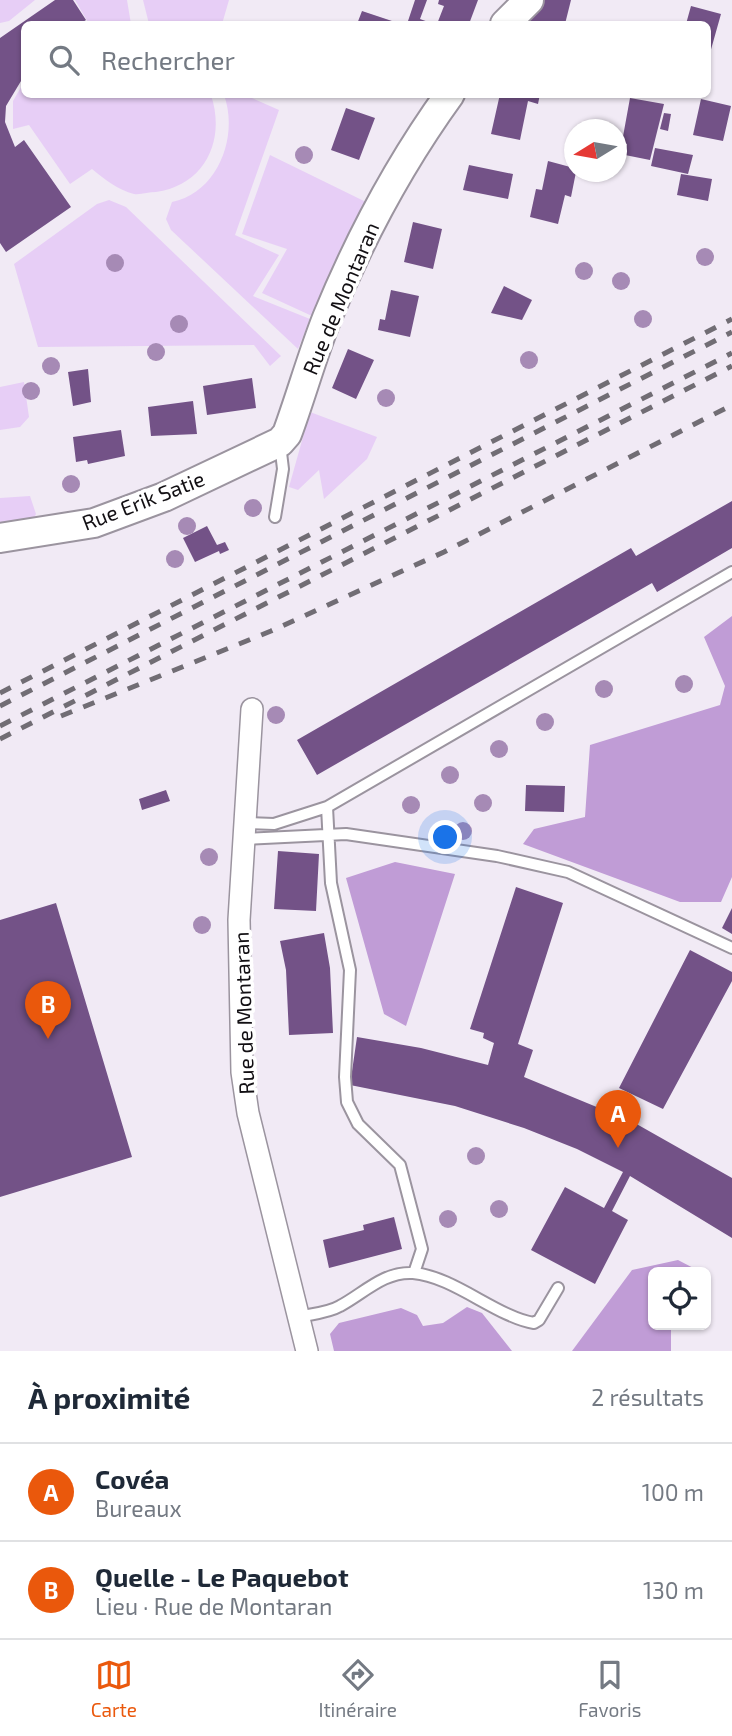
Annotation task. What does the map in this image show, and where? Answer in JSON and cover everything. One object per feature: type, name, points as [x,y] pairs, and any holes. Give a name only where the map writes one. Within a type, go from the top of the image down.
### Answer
[{"type":"street","points":[[508,21],[529,0]]},
{"type":"street","name":"Rue de Montaran","points":[[280,442],[287,434],[328,318],[371,223],[423,131],[447,98]]},
{"type":"street","name":"Rue Erik Satie","points":[[0,538],[94,523],[164,496],[280,442]]},
{"type":"street","name":"Rue de Montaran","points":[[252,709],[239,920],[243,1072],[248,1114],[307,1351]]},
{"type":"lane","name":"Rue de Montaran","points":[[275,517],[283,469],[280,442]]},
{"type":"lane","points":[[244,831],[327,807],[732,572]]},
{"type":"lane","points":[[327,807],[331,883],[350,970],[345,1077],[347,1102],[358,1124],[400,1165],[422,1249],[414,1273]]},
{"type":"lane","points":[[244,831],[346,834],[497,856],[568,873],[732,948]]},
{"type":"lane","points":[[298,1317],[340,1307],[374,1283],[414,1273],[482,1298],[502,1310],[534,1322],[539,1320],[558,1288]]},
{"type":"shaded area","points":[[0,0],[35,0],[9,21],[0,23]]},
{"type":"shaded area","points":[[75,0],[127,0],[130,21],[87,21]]},
{"type":"shaded area","points":[[143,0],[229,0],[223,21],[148,21]]},
{"type":"shaded area","points":[[21,87],[21,98],[212,98],[216,128],[208,158],[187,180],[173,188],[134,194],[117,187],[92,169],[70,184],[29,125],[13,129],[13,101]]},
{"type":"shaded area","points":[[225,98],[252,98],[279,110],[235,235],[279,255],[253,296],[310,319],[298,349],[171,230],[166,219],[172,202],[202,187],[213,175],[226,144],[228,111]]},
{"type":"shaded area","points":[[270,155],[366,202],[312,316],[262,293],[287,249],[242,234]]},
{"type":"shaded area","points":[[109,200],[126,207],[281,356],[270,366],[254,345],[38,347],[14,264],[97,204]]},
{"type":"shaded area","points":[[24,382],[29,417],[20,427],[0,430],[0,387]]},
{"type":"shaded area","points":[[310,412],[377,437],[367,459],[324,499],[319,470],[298,490],[289,487]]},
{"type":"shaded area","points":[[30,496],[36,514],[33,520],[0,524],[0,498]]},
{"type":"shaded area","points":[[732,616],[732,877],[721,902],[680,902],[523,844],[534,829],[585,817],[590,745],[720,705],[725,686],[704,637]]},
{"type":"shaded area","points":[[395,862],[455,874],[406,1026],[384,1014],[346,878]]},
{"type":"shaded area","points":[[678,1260],[691,1267],[648,1267],[648,1330],[671,1330],[671,1351],[572,1351],[632,1270]]},
{"type":"shaded area","points":[[467,1307],[482,1313],[512,1351],[334,1351],[330,1334],[339,1323],[401,1308],[417,1315],[423,1326],[443,1323]]},
{"type":"building","points":[[55,0],[73,0],[86,20],[84,21],[25,21]]},
{"type":"building","points":[[415,0],[427,0],[420,19],[426,21],[408,21]]},
{"type":"building","points":[[439,0],[478,0],[470,21],[438,21],[444,6],[438,4]]},
{"type":"building","points":[[544,0],[571,0],[566,21],[530,21],[531,15]]},
{"type":"building","points":[[691,6],[721,14],[711,49],[711,21],[687,21]]},
{"type":"building","points":[[362,11],[392,21],[358,21]]},
{"type":"building","points":[[21,23],[21,81],[6,106],[5,122],[15,147],[24,140],[71,207],[6,252],[0,243],[0,38]]},
{"type":"building","points":[[499,98],[539,98],[538,104],[528,101],[520,140],[491,134]]},
{"type":"building","points":[[630,98],[664,104],[650,160],[627,155],[626,119]]},
{"type":"building","points":[[701,99],[731,106],[723,141],[693,135]]},
{"type":"building","points":[[346,108],[375,118],[359,160],[331,150]]},
{"type":"building","points":[[664,113],[671,114],[668,131],[660,129]]},
{"type":"building","points":[[655,148],[693,155],[688,174],[651,166]]},
{"type":"building","points":[[548,161],[564,165],[564,182],[574,182],[571,197],[565,195],[558,224],[530,217],[536,189],[542,190]]},
{"type":"building","points":[[469,165],[513,174],[508,199],[463,190]]},
{"type":"building","points":[[681,174],[712,179],[708,201],[677,195]]},
{"type":"building","points":[[413,222],[442,229],[433,269],[404,262]]},
{"type":"building","points":[[504,286],[532,300],[522,320],[491,313]]},
{"type":"building","points":[[391,290],[419,296],[410,337],[378,330],[380,319],[385,320]]},
{"type":"building","points":[[348,349],[374,360],[356,399],[332,388]]},
{"type":"building","points":[[88,369],[91,402],[73,406],[68,372]]},
{"type":"building","points":[[252,378],[256,408],[207,415],[203,386]]},
{"type":"building","points":[[193,401],[197,434],[151,436],[148,407]]},
{"type":"building","points":[[121,430],[125,456],[88,464],[87,460],[76,462],[73,437]]},
{"type":"building","points":[[732,501],[732,548],[657,592],[652,583],[317,775],[297,740],[631,548],[636,556]]},
{"type":"building","points":[[207,526],[217,545],[225,542],[229,550],[220,554],[219,551],[195,562],[183,538]]},
{"type":"building","points":[[526,785],[565,786],[564,812],[525,811]]},
{"type":"building","points":[[166,790],[170,801],[142,810],[139,799]]},
{"type":"building","points":[[278,851],[319,854],[316,911],[274,909]]},
{"type":"building","points":[[516,887],[563,903],[518,1044],[533,1050],[524,1077],[633,1122],[732,1178],[732,1238],[630,1176],[612,1211],[628,1220],[595,1284],[531,1250],[565,1187],[604,1208],[623,1172],[577,1149],[524,1128],[455,1106],[350,1085],[357,1037],[421,1048],[488,1065],[494,1043],[483,1038],[484,1033],[470,1029]]},
{"type":"building","points":[[56,903],[132,1157],[0,1197],[0,920]]},
{"type":"building","points":[[732,908],[732,934],[722,928]]},
{"type":"building","points":[[324,933],[330,968],[333,1033],[289,1035],[286,970],[280,941]]},
{"type":"building","points":[[690,950],[732,972],[732,981],[663,1109],[619,1088]]},
{"type":"building","points":[[394,1217],[402,1249],[329,1268],[323,1240],[364,1230],[363,1225]]},
{"type":"railway","points":[[0,693],[732,319]]},
{"type":"railway","points":[[0,706],[732,332]]},
{"type":"railway","points":[[0,726],[732,353]]},
{"type":"railway","points":[[0,739],[732,366]]},
{"type":"railway","points":[[61,716],[271,631],[444,552],[732,405]]},
{"type":"place","name":"Quelle - Le Paquebot","points":[[48,1039]]},
{"type":"place","name":"Covéa","points":[[618,1148]]}]
